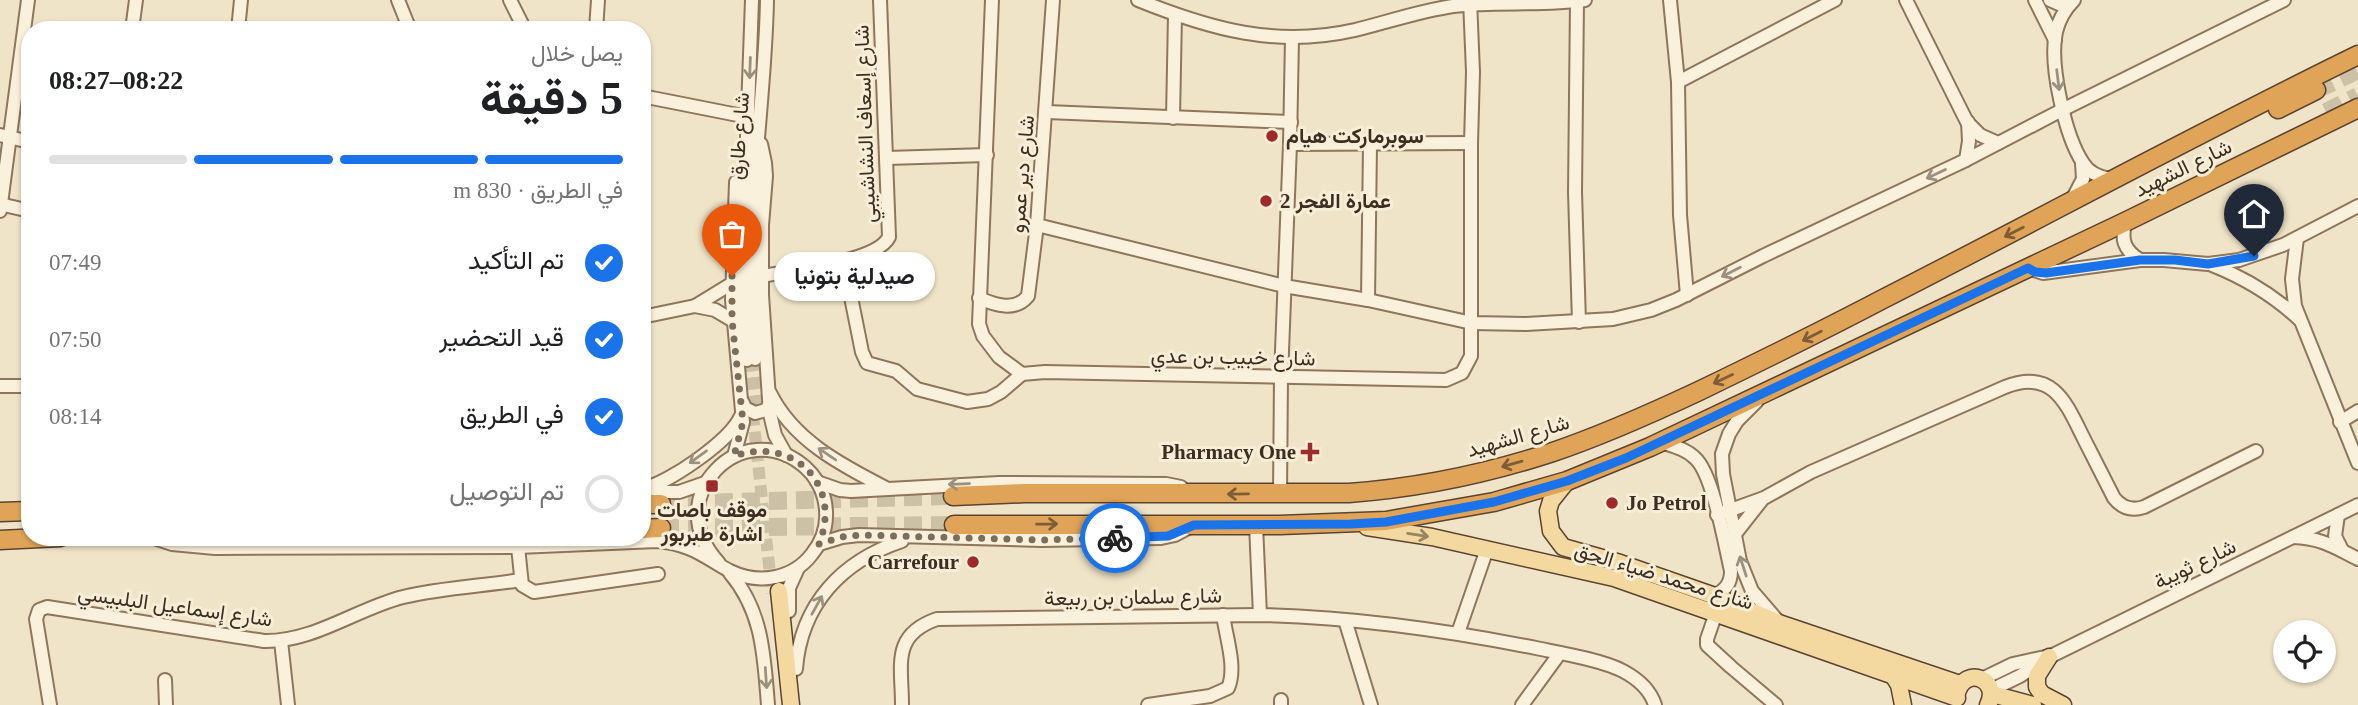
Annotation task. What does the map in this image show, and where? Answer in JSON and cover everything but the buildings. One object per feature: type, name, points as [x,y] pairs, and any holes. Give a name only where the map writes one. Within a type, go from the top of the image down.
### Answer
[{"type":"highway","name":"شارع الشهيد","points":[[953,496],[1025,493],[1349,493],[1437,481],[1491,470],[1550,453],[1595,437],[1784,350],[2046,216],[2110,179],[2358,55]]},
{"type":"highway","name":"شارع الشهيد","points":[[2046,216],[2066,210],[2316,90]]},
{"type":"highway","name":"شارع الشهيد","points":[[954,525],[1386,522],[1494,502],[1567,481],[1661,442],[2125,222],[2358,108]]},
{"type":"highway","name":"شارع الشهيد","points":[[2028,268],[2037,255],[2326,112]]},
{"type":"highway","points":[[651,504],[661,504]]},
{"type":"highway","points":[[0,512],[21,511]]},
{"type":"highway","points":[[651,528],[662,528]]},
{"type":"highway","points":[[0,540],[21,539]]},
{"type":"main road","name":"شارع محمد ضياء الحق","points":[[1567,481],[1551,501],[1548,511],[1548,521],[1556,540],[1563,547],[1617,571],[1892,668]]},
{"type":"main road","name":"شارع محمد ضياء الحق","points":[[1351,524],[1617,571]]},
{"type":"main road","points":[[783,705],[775,592],[791,705]]},
{"type":"main road","name":"شارع محمد ضياء الحق","points":[[1716,605],[1779,623],[1892,668],[1958,699]]},
{"type":"main road","points":[[2049,657],[2037,676],[2037,687],[2042,694],[2063,705]]},
{"type":"main road","points":[[1892,668],[1903,705]]},
{"type":"main road","points":[[1958,699],[1972,678],[1988,692],[2033,705]]},
{"type":"street","points":[[28,21],[29,0]]},
{"type":"street","points":[[133,21],[136,0]]},
{"type":"street","points":[[239,21],[242,0]]},
{"type":"street","points":[[398,0],[406,21]]},
{"type":"street","points":[[510,0],[520,21]]},
{"type":"street","points":[[597,21],[598,0]]},
{"type":"street","name":"شارع طارق","points":[[752,0],[748,117],[752,139]]},
{"type":"street","name":"شارع طارق","points":[[751,359],[752,139],[766,39],[767,0]]},
{"type":"street","name":"شارع إسعاف النشاشيبي","points":[[762,276],[844,262],[879,248],[889,237],[880,0]]},
{"type":"street","points":[[844,262],[862,352],[867,363],[896,371],[917,389],[967,402],[988,399],[1022,374],[999,357],[983,336],[979,324],[992,0]]},
{"type":"street","name":"شارع دير عمرو","points":[[979,298],[1012,306],[1026,300],[1028,296],[1037,225],[1053,0]]},
{"type":"street","points":[[1138,0],[1175,15],[1236,32],[1292,38],[1353,30],[1410,14],[1471,2],[1581,1],[1575,192],[1579,322]]},
{"type":"street","points":[[1670,0],[1678,82],[1680,215],[1687,295]]},
{"type":"street","points":[[1678,82],[1835,0]]},
{"type":"street","points":[[1906,0],[1968,121],[1980,135],[1998,143]]},
{"type":"street","points":[[2035,0],[2055,40]]},
{"type":"street","points":[[2050,0],[2059,4],[2072,2]]},
{"type":"street","points":[[1037,225],[1284,286],[1368,300],[1472,323],[1600,321],[1639,314],[1687,295],[1966,160],[2284,0]]},
{"type":"street","name":"شارع خبيب بن عدي","points":[[1022,374],[1045,372],[1446,380],[1462,373],[1471,356],[1472,323],[1471,143],[1474,72],[1471,2]]},
{"type":"street","points":[[2072,2],[2061,17],[2055,40],[2062,110],[2082,163],[2082,179],[2072,200]]},
{"type":"street","points":[[1173,118],[1175,15]]},
{"type":"street","points":[[1280,494],[1292,38]]},
{"type":"street","points":[[0,211],[4,136],[21,60]]},
{"type":"street","points":[[651,98],[748,117]]},
{"type":"street","points":[[1046,112],[1291,122]]},
{"type":"street","points":[[1966,160],[1968,121]]},
{"type":"street","points":[[734,456],[742,431],[743,407],[732,320],[736,174],[741,152],[752,139],[764,150],[765,163],[762,276],[769,405],[773,431],[786,455]]},
{"type":"street","points":[[1290,144],[1471,143]]},
{"type":"street","points":[[1368,300],[1370,145]]},
{"type":"street","points":[[887,158],[987,155]]},
{"type":"street","points":[[2082,163],[2094,174],[2110,179]]},
{"type":"street","points":[[0,204],[21,209]]},
{"type":"street","points":[[2208,264],[2254,256],[2297,238],[2358,206]]},
{"type":"street","points":[[2125,222],[2124,246],[2131,255],[2140,260]]},
{"type":"street","points":[[2297,238],[2292,279],[2300,319],[2358,463]]},
{"type":"street","points":[[2028,268],[2046,273],[2140,260],[2208,264],[2248,281],[2300,319]]},
{"type":"street","points":[[651,315],[695,306],[732,284]]},
{"type":"street","points":[[695,306],[715,310],[732,320]]},
{"type":"street","points":[[1717,515],[1764,498],[1811,472],[2005,387],[2027,381],[2049,387],[2066,402],[2114,498],[2129,509],[2144,507],[2256,451]]},
{"type":"street","points":[[0,386],[21,386]]},
{"type":"street","points":[[769,390],[782,414],[803,437],[851,470],[886,488]]},
{"type":"street","points":[[1769,390],[1737,421],[1725,443],[1722,464],[1741,561],[1752,591],[1779,623]]},
{"type":"street","points":[[743,407],[755,413],[761,412],[769,405]]},
{"type":"street","points":[[651,486],[666,480],[723,439],[735,427],[743,407]]},
{"type":"street","points":[[2340,422],[2358,411]]},
{"type":"street","points":[[1661,442],[1685,451],[1702,465],[1731,570],[1731,579],[1716,605],[1707,645],[1776,705]]},
{"type":"street","points":[[768,705],[758,624],[749,601],[704,543],[697,519],[697,507],[705,483],[713,472],[734,456],[760,450],[786,455],[809,471],[825,502],[825,523],[819,544],[791,580],[788,595],[796,669]]},
{"type":"street","points":[[817,482],[847,491],[999,483],[1166,484],[1197,495]]},
{"type":"street","points":[[651,490],[679,492],[705,483]]},
{"type":"street","points":[[1735,534],[1764,498]]},
{"type":"street","name":"شارع ثويبة","points":[[1988,692],[2014,664],[2049,657],[2358,505]]},
{"type":"street","points":[[2338,515],[2335,528],[2341,548]]},
{"type":"street","points":[[819,544],[848,536],[1041,540],[1161,537],[1182,532],[1194,525]]},
{"type":"street","points":[[1256,525],[1260,615]]},
{"type":"street","points":[[2293,537],[2322,541],[2341,548],[2358,559]]},
{"type":"street","points":[[797,705],[797,647],[823,593],[853,564],[879,550],[911,538]]},
{"type":"street","points":[[651,543],[672,542],[688,547],[723,567],[751,578],[776,578],[799,568]]},
{"type":"street","points":[[191,546],[549,546]]},
{"type":"street","points":[[518,547],[524,588],[541,592],[658,573]]},
{"type":"street","points":[[1486,549],[1458,633],[1560,653],[1622,670],[1646,688],[1655,705]]},
{"type":"street","name":"شارع إسماعيل البلبيسي","points":[[50,705],[36,619],[42,608],[264,641],[281,641],[404,597],[521,580]]},
{"type":"street","points":[[1148,705],[1210,696],[1228,688],[1232,680],[1223,615]]},
{"type":"street","name":"شارع سلمان بن ربيعة","points":[[902,705],[904,642],[923,624],[937,620],[1313,616],[1458,633]]},
{"type":"street","points":[[1345,620],[1371,705]]},
{"type":"street","points":[[281,641],[288,705]]},
{"type":"street","points":[[1522,705],[1560,653]]},
{"type":"street","points":[[165,680],[166,705]]},
{"type":"tunnel","points":[[2316,90],[2358,70]]},
{"type":"tunnel","points":[[2326,112],[2358,96]]},
{"type":"tunnel","points":[[755,359],[760,403]]},
{"type":"tunnel","points":[[747,360],[772,593]]},
{"type":"tunnel","points":[[661,504],[953,496]]},
{"type":"tunnel","points":[[661,528],[954,525]]},
{"type":"way so far","points":[[732,276],[732,320],[743,403],[740,440],[734,456],[760,450],[773,451],[786,455],[809,471],[825,502],[825,523],[819,544],[859,535],[1041,540],[1115,538]]},
{"type":"place","name":"سوبرماركت هيام","points":[[1272,136]]},
{"type":"place","name":"عمارة الفجر 2","points":[[1266,201]]},
{"type":"place","name":"صيدلية بتونيا","points":[[732,276]]},
{"type":"place","name":"Pharmacy One","points":[[1310,452]]},
{"type":"place","name":"موقف باصات اشارة طبربور","points":[[712,486]]},
{"type":"place","name":"Jo Petrol","points":[[1612,503]]},
{"type":"place","name":"Carrefour","points":[[973,562]]},
{"type":"route","points":[[1115,538],[1168,536],[1194,525],[1386,522],[1494,502],[1567,481],[1626,458],[2028,268],[2046,273],[2152,259],[2208,264],[2254,256]]}]
